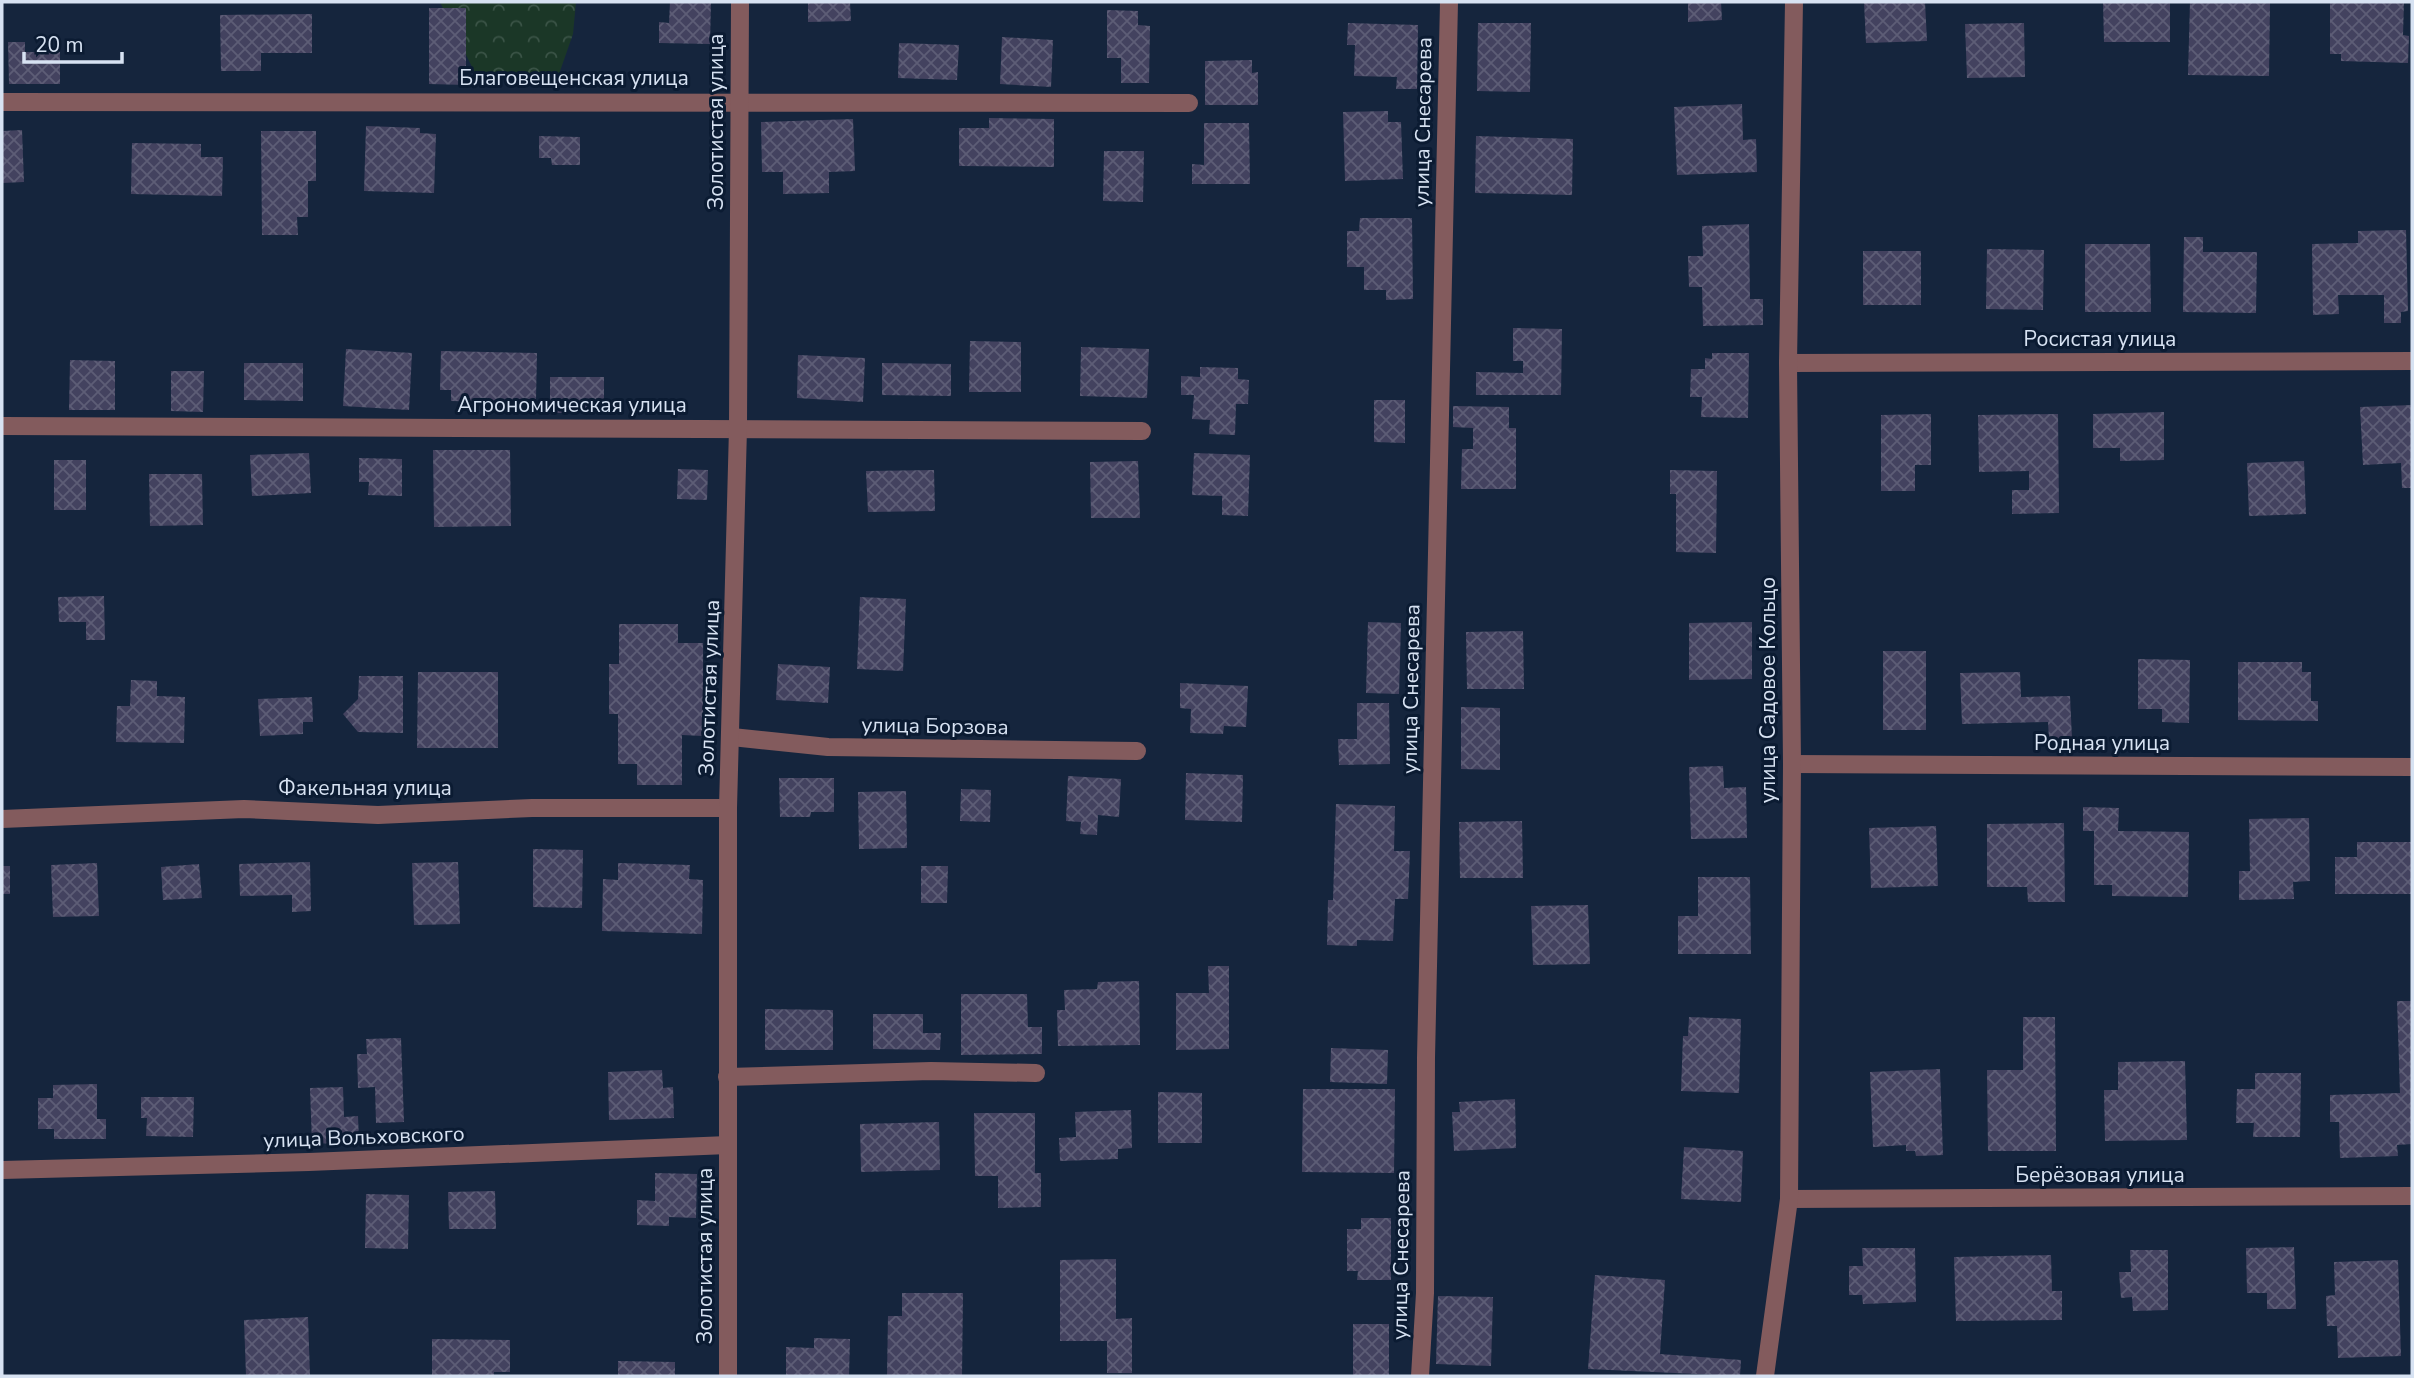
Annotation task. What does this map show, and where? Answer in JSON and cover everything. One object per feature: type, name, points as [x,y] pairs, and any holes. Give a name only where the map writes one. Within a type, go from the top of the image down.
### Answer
[{"type":"street","name":"Золотистая улица","points":[[729,1376],[728,808],[732,737],[738,428],[740,2]]},
{"type":"street","name":"улица Снесарева","points":[[1420,1376],[1425,1293],[1426,1044],[1449,2]]},
{"type":"street","name":"улица Садовое Кольцо","points":[[1765,1376],[1788,1199],[1792,764],[1788,363],[1794,2]]},
{"type":"street","name":"Благовещенская улица","points":[[2,102],[1189,103]]},
{"type":"street","name":"Росистая улица","points":[[1788,363],[2412,360]]},
{"type":"street","name":"Агрономическая улица","points":[[2,426],[1142,431]]},
{"type":"street","name":"улица Борзова","points":[[732,737],[828,747],[1137,751]]},
{"type":"street","name":"Родная улица","points":[[1792,764],[2412,767]]},
{"type":"street","name":"Факельная улица","points":[[2,819],[244,809],[378,815],[532,808],[728,808]]},
{"type":"street","points":[[727,1077],[931,1071],[1036,1073]]},
{"type":"street","name":"улица Вольховского","points":[[2,1170],[309,1162],[728,1145]]},
{"type":"street","name":"Берёзовая улица","points":[[1788,1199],[2412,1196]]},
{"type":"green space","points":[[440,2],[576,2],[573,34],[559,74],[475,73]]},
{"type":"building","points":[[670,2],[711,2],[710,44],[659,43],[659,22],[669,23]]},
{"type":"building","points":[[808,2],[850,2],[851,21],[808,22]]},
{"type":"building","points":[[1688,2],[1721,2],[1722,20],[1688,22]]},
{"type":"building","points":[[1864,2],[1925,2],[1927,41],[1866,43]]},
{"type":"building","points":[[2103,2],[2170,2],[2170,42],[2104,42]]},
{"type":"building","points":[[2190,2],[2270,2],[2269,76],[2188,75]]},
{"type":"building","points":[[2330,2],[2404,2],[2403,35],[2409,36],[2408,63],[2341,61],[2341,54],[2330,54]]},
{"type":"building","points":[[429,8],[466,8],[466,85],[429,84]]},
{"type":"building","points":[[1107,10],[1138,11],[1138,25],[1150,26],[1149,83],[1121,83],[1121,58],[1107,58]]},
{"type":"building","points":[[312,14],[312,53],[261,53],[261,71],[221,71],[220,15]]},
{"type":"building","points":[[1348,23],[1418,25],[1417,89],[1396,89],[1397,77],[1354,76],[1355,45],[1347,45]]},
{"type":"building","points":[[1478,23],[1531,23],[1530,92],[1477,91]]},
{"type":"building","points":[[2024,23],[2025,77],[1967,78],[1965,24]]},
{"type":"building","points":[[1002,37],[1053,40],[1051,87],[1000,84]]},
{"type":"building","points":[[8,42],[25,42],[25,52],[60,52],[60,84],[9,84]]},
{"type":"building","points":[[899,43],[959,45],[957,80],[898,78]]},
{"type":"building","points":[[1252,60],[1252,73],[1258,72],[1258,105],[1205,105],[1205,61]]},
{"type":"building","points":[[1742,104],[1743,140],[1756,139],[1757,172],[1677,175],[1674,107]]},
{"type":"building","points":[[1388,111],[1388,122],[1401,122],[1403,179],[1345,181],[1343,112]]},
{"type":"building","points":[[989,118],[1054,119],[1054,167],[959,166],[959,128],[989,128]]},
{"type":"building","points":[[853,119],[855,171],[829,172],[829,193],[783,194],[783,172],[762,172],[761,122]]},
{"type":"building","points":[[1204,123],[1249,123],[1250,184],[1192,184],[1192,164],[1204,165]]},
{"type":"building","points":[[366,126],[420,128],[420,133],[436,134],[434,193],[364,191]]},
{"type":"building","points":[[22,130],[24,182],[2,183],[2,131]]},
{"type":"building","points":[[261,131],[316,131],[316,181],[308,181],[308,217],[297,217],[298,235],[262,235]]},
{"type":"building","points":[[539,136],[580,137],[580,165],[552,165],[551,158],[539,158]]},
{"type":"building","points":[[1476,136],[1573,139],[1572,195],[1475,193]]},
{"type":"building","points":[[132,143],[201,144],[201,157],[223,157],[222,196],[131,194]]},
{"type":"building","points":[[1104,151],[1144,151],[1143,202],[1103,201]]},
{"type":"building","points":[[1360,218],[1412,218],[1413,299],[1386,300],[1386,290],[1364,290],[1364,267],[1347,267],[1347,231],[1359,231]]},
{"type":"building","points":[[1749,224],[1750,299],[1763,299],[1763,325],[1703,326],[1702,287],[1689,287],[1688,256],[1703,256],[1702,226]]},
{"type":"building","points":[[2406,230],[2408,311],[2401,312],[2401,323],[2384,323],[2384,295],[2338,295],[2339,314],[2313,315],[2312,244],[2358,243],[2358,231]]},
{"type":"building","points":[[2184,237],[2203,237],[2203,252],[2257,252],[2256,313],[2183,312]]},
{"type":"building","points":[[2085,244],[2150,244],[2151,312],[2085,312]]},
{"type":"building","points":[[1987,249],[2044,250],[2043,310],[1986,309]]},
{"type":"building","points":[[1863,251],[1921,251],[1921,305],[1863,305]]},
{"type":"building","points":[[1513,328],[1562,329],[1561,395],[1476,395],[1476,372],[1523,373],[1523,361],[1513,361]]},
{"type":"building","points":[[970,341],[1021,342],[1021,392],[969,392]]},
{"type":"building","points":[[1081,347],[1149,349],[1147,398],[1080,396]]},
{"type":"building","points":[[346,349],[412,353],[409,410],[343,406]]},
{"type":"building","points":[[441,351],[537,353],[536,399],[517,399],[517,411],[497,411],[497,402],[451,401],[451,390],[440,390]]},
{"type":"building","points":[[1712,353],[1749,353],[1748,418],[1701,417],[1702,397],[1690,397],[1691,369],[1705,369],[1705,358],[1712,359]]},
{"type":"building","points":[[798,355],[865,358],[863,402],[797,398]]},
{"type":"building","points":[[70,360],[115,361],[115,410],[69,410]]},
{"type":"building","points":[[244,363],[303,363],[303,401],[244,400]]},
{"type":"building","points":[[882,363],[951,364],[951,396],[882,395]]},
{"type":"building","points":[[1200,367],[1238,368],[1238,379],[1249,380],[1248,404],[1236,404],[1235,435],[1209,434],[1210,420],[1192,419],[1194,395],[1181,395],[1181,376],[1200,377]]},
{"type":"building","points":[[171,371],[204,371],[203,412],[171,411]]},
{"type":"building","points":[[550,377],[604,377],[604,413],[550,413]]},
{"type":"building","points":[[1374,400],[1405,400],[1405,443],[1374,442]]},
{"type":"building","points":[[2412,405],[2412,488],[2402,488],[2401,463],[2363,465],[2360,407]]},
{"type":"building","points":[[1453,406],[1509,407],[1509,428],[1516,428],[1516,489],[1461,489],[1462,449],[1473,449],[1473,428],[1453,427]]},
{"type":"building","points":[[2164,412],[2164,460],[2120,461],[2120,448],[2093,448],[2093,414]]},
{"type":"building","points":[[1931,414],[1931,465],[1915,465],[1915,491],[1881,491],[1881,415]]},
{"type":"building","points":[[2058,414],[2059,513],[2012,514],[2012,490],[2029,490],[2029,471],[1979,472],[1978,415]]},
{"type":"building","points":[[433,450],[510,450],[511,526],[434,527]]},
{"type":"building","points":[[309,453],[311,493],[252,496],[250,455]]},
{"type":"building","points":[[1194,453],[1250,455],[1248,516],[1222,515],[1222,496],[1192,495]]},
{"type":"building","points":[[359,458],[402,459],[402,496],[368,495],[369,482],[359,482]]},
{"type":"building","points":[[54,460],[86,460],[86,510],[54,510]]},
{"type":"building","points":[[1138,461],[1140,518],[1091,518],[1090,462]]},
{"type":"building","points":[[2304,461],[2306,514],[2249,516],[2247,463]]},
{"type":"building","points":[[678,469],[708,470],[707,500],[677,499]]},
{"type":"building","points":[[934,470],[935,511],[868,512],[866,471]]},
{"type":"building","points":[[1670,470],[1717,471],[1716,553],[1676,552],[1676,494],[1670,494]]},
{"type":"building","points":[[149,474],[202,474],[203,525],[150,526]]},
{"type":"building","points":[[104,596],[105,640],[86,640],[86,622],[59,622],[58,597]]},
{"type":"building","points":[[860,597],[906,599],[903,671],[857,669]]},
{"type":"building","points":[[1368,622],[1401,623],[1399,694],[1366,693]]},
{"type":"building","points":[[1752,622],[1752,679],[1689,680],[1689,623]]},
{"type":"building","points":[[619,624],[678,624],[678,643],[703,643],[703,736],[682,735],[682,785],[637,785],[637,764],[618,764],[618,714],[609,714],[609,664],[619,664]]},
{"type":"building","points":[[1523,631],[1524,689],[1467,689],[1466,632]]},
{"type":"building","points":[[1883,651],[1926,651],[1926,730],[1883,730]]},
{"type":"building","points":[[2138,659],[2190,660],[2189,723],[2162,722],[2162,709],[2138,709]]},
{"type":"building","points":[[2238,662],[2302,662],[2302,672],[2311,672],[2311,701],[2318,701],[2318,721],[2238,720]]},
{"type":"building","points":[[778,664],[830,667],[828,703],[776,700]]},
{"type":"building","points":[[418,672],[498,672],[498,748],[417,748]]},
{"type":"building","points":[[2020,672],[2021,697],[2070,696],[2072,738],[2049,739],[2048,722],[1962,724],[1960,673]]},
{"type":"building","points":[[359,676],[403,676],[403,733],[358,732],[343,714],[358,699]]},
{"type":"building","points":[[131,680],[157,681],[157,696],[185,697],[184,743],[116,742],[117,706],[130,706]]},
{"type":"building","points":[[1180,683],[1248,686],[1246,727],[1224,726],[1223,734],[1190,733],[1191,709],[1180,708]]},
{"type":"building","points":[[312,697],[313,722],[303,722],[303,734],[260,736],[258,699]]},
{"type":"building","points":[[1357,703],[1389,703],[1390,764],[1339,765],[1338,739],[1357,739]]},
{"type":"building","points":[[1461,707],[1500,708],[1500,770],[1461,769]]},
{"type":"building","points":[[1723,766],[1724,788],[1746,787],[1747,838],[1691,839],[1689,767]]},
{"type":"building","points":[[1186,773],[1243,775],[1242,822],[1185,820]]},
{"type":"building","points":[[1068,776],[1121,779],[1119,817],[1098,815],[1097,835],[1080,834],[1081,822],[1066,821]]},
{"type":"building","points":[[779,778],[834,778],[834,812],[811,812],[810,817],[780,817]]},
{"type":"building","points":[[961,789],[991,790],[990,822],[960,821]]},
{"type":"building","points":[[906,791],[907,848],[859,849],[858,792]]},
{"type":"building","points":[[1336,804],[1395,806],[1394,851],[1410,851],[1408,899],[1395,899],[1393,941],[1357,940],[1357,946],[1327,945],[1328,900],[1333,900]]},
{"type":"building","points":[[2083,807],[2119,808],[2118,831],[2189,832],[2188,897],[2112,896],[2112,885],[2094,885],[2094,831],[2083,831]]},
{"type":"building","points":[[2309,818],[2310,881],[2293,882],[2294,899],[2239,900],[2239,871],[2250,871],[2249,819]]},
{"type":"building","points":[[1522,821],[1523,878],[1460,878],[1459,822]]},
{"type":"building","points":[[2064,823],[2065,902],[2028,902],[2027,887],[1987,887],[1987,824]]},
{"type":"building","points":[[1936,826],[1938,886],[1871,888],[1869,828]]},
{"type":"building","points":[[2357,842],[2412,842],[2412,894],[2335,894],[2335,857],[2357,857]]},
{"type":"building","points":[[533,849],[583,850],[582,908],[533,907]]},
{"type":"building","points":[[310,862],[311,911],[292,912],[292,895],[240,896],[239,864]]},
{"type":"building","points":[[458,862],[460,924],[414,925],[412,863]]},
{"type":"building","points":[[97,863],[99,916],[53,917],[51,865]]},
{"type":"building","points":[[618,863],[690,865],[689,879],[703,880],[702,934],[602,931],[603,879],[618,880]]},
{"type":"building","points":[[199,864],[202,898],[163,900],[161,867]]},
{"type":"building","points":[[2,866],[10,866],[10,894],[2,894]]},
{"type":"building","points":[[921,866],[948,866],[947,903],[921,903]]},
{"type":"building","points":[[1698,877],[1750,877],[1751,954],[1678,954],[1678,916],[1698,916]]},
{"type":"building","points":[[1588,905],[1590,964],[1533,965],[1531,906]]},
{"type":"building","points":[[1208,966],[1229,966],[1229,1049],[1176,1050],[1176,993],[1209,993]]},
{"type":"building","points":[[1139,981],[1140,1045],[1058,1046],[1057,1010],[1065,1010],[1064,990],[1097,989],[1098,982]]},
{"type":"building","points":[[961,994],[1027,994],[1028,1027],[1042,1027],[1042,1054],[961,1055]]},
{"type":"building","points":[[2397,1001],[2412,1001],[2412,1144],[2397,1145],[2398,1156],[2340,1158],[2339,1122],[2330,1122],[2330,1095],[2400,1093]]},
{"type":"building","points":[[765,1009],[833,1010],[833,1050],[765,1050]]},
{"type":"building","points":[[873,1014],[923,1014],[923,1033],[941,1033],[940,1050],[873,1049]]},
{"type":"building","points":[[1689,1017],[1741,1019],[1739,1093],[1681,1091],[1683,1036],[1688,1036]]},
{"type":"building","points":[[2023,1017],[2055,1017],[2056,1151],[1988,1151],[1987,1070],[2023,1070]]},
{"type":"building","points":[[401,1038],[404,1122],[376,1123],[375,1087],[358,1088],[357,1054],[367,1054],[366,1039]]},
{"type":"building","points":[[1331,1048],[1388,1050],[1387,1084],[1330,1082]]},
{"type":"building","points":[[2185,1061],[2187,1140],[2105,1141],[2104,1090],[2118,1090],[2118,1062]]},
{"type":"building","points":[[1940,1069],[1943,1155],[1916,1156],[1915,1151],[1906,1151],[1906,1145],[1873,1147],[1870,1072]]},
{"type":"building","points":[[662,1070],[663,1088],[673,1087],[674,1118],[609,1120],[608,1072]]},
{"type":"building","points":[[2255,1073],[2301,1073],[2300,1137],[2253,1137],[2254,1123],[2236,1123],[2237,1089],[2255,1089]]},
{"type":"building","points":[[97,1084],[97,1119],[106,1119],[106,1139],[54,1139],[54,1129],[38,1129],[38,1098],[53,1098],[53,1085]]},
{"type":"building","points":[[343,1087],[344,1117],[358,1116],[359,1142],[312,1144],[310,1088]]},
{"type":"building","points":[[1303,1089],[1395,1089],[1394,1173],[1302,1172]]},
{"type":"building","points":[[1158,1092],[1202,1093],[1202,1143],[1158,1143]]},
{"type":"building","points":[[141,1097],[194,1097],[193,1137],[146,1136],[147,1118],[141,1118]]},
{"type":"building","points":[[1515,1099],[1516,1148],[1454,1151],[1452,1112],[1460,1112],[1459,1102]]},
{"type":"building","points":[[1131,1110],[1132,1148],[1118,1149],[1118,1159],[1060,1161],[1059,1138],[1076,1137],[1075,1112]]},
{"type":"building","points":[[974,1113],[1035,1113],[1035,1173],[1041,1173],[1041,1207],[998,1208],[998,1176],[975,1176]]},
{"type":"building","points":[[939,1122],[940,1170],[861,1172],[860,1124]]},
{"type":"building","points":[[1684,1147],[1743,1151],[1741,1202],[1681,1199]]},
{"type":"building","points":[[655,1173],[697,1174],[696,1218],[669,1217],[669,1226],[637,1225],[637,1200],[655,1201]]},
{"type":"building","points":[[495,1191],[496,1229],[449,1229],[448,1192]]},
{"type":"building","points":[[366,1194],[409,1195],[408,1249],[365,1248]]},
{"type":"building","points":[[1361,1218],[1391,1218],[1391,1280],[1357,1280],[1358,1271],[1347,1271],[1347,1229],[1361,1229]]},
{"type":"building","points":[[2294,1247],[2296,1309],[2267,1309],[2267,1293],[2247,1293],[2246,1248]]},
{"type":"building","points":[[1862,1248],[1915,1248],[1916,1302],[1863,1304],[1862,1295],[1849,1295],[1849,1266],[1863,1266]]},
{"type":"building","points":[[2130,1250],[2168,1250],[2168,1310],[2133,1311],[2132,1297],[2121,1298],[2119,1272],[2131,1272]]},
{"type":"building","points":[[2051,1255],[2052,1291],[2062,1291],[2062,1320],[1956,1321],[1954,1257]]},
{"type":"building","points":[[1116,1259],[1116,1319],[1132,1318],[1132,1373],[1107,1373],[1107,1341],[1060,1341],[1060,1260]]},
{"type":"building","points":[[2398,1260],[2401,1356],[2338,1358],[2337,1326],[2327,1326],[2326,1296],[2335,1295],[2334,1262]]},
{"type":"building","points":[[1595,1275],[1665,1280],[1660,1354],[1741,1360],[1740,1376],[1588,1369]]},
{"type":"building","points":[[902,1293],[963,1293],[962,1376],[887,1376],[888,1316],[902,1316]]},
{"type":"building","points":[[1438,1296],[1493,1297],[1491,1366],[1436,1364]]},
{"type":"building","points":[[308,1317],[310,1376],[246,1376],[244,1320]]},
{"type":"building","points":[[1353,1324],[1389,1324],[1389,1375],[1353,1375]]},
{"type":"building","points":[[814,1338],[850,1339],[849,1376],[786,1376],[786,1347],[814,1348]]},
{"type":"building","points":[[432,1339],[510,1340],[510,1372],[494,1372],[494,1376],[432,1376]]},
{"type":"building","points":[[618,1361],[675,1362],[675,1376],[618,1376]]}]
